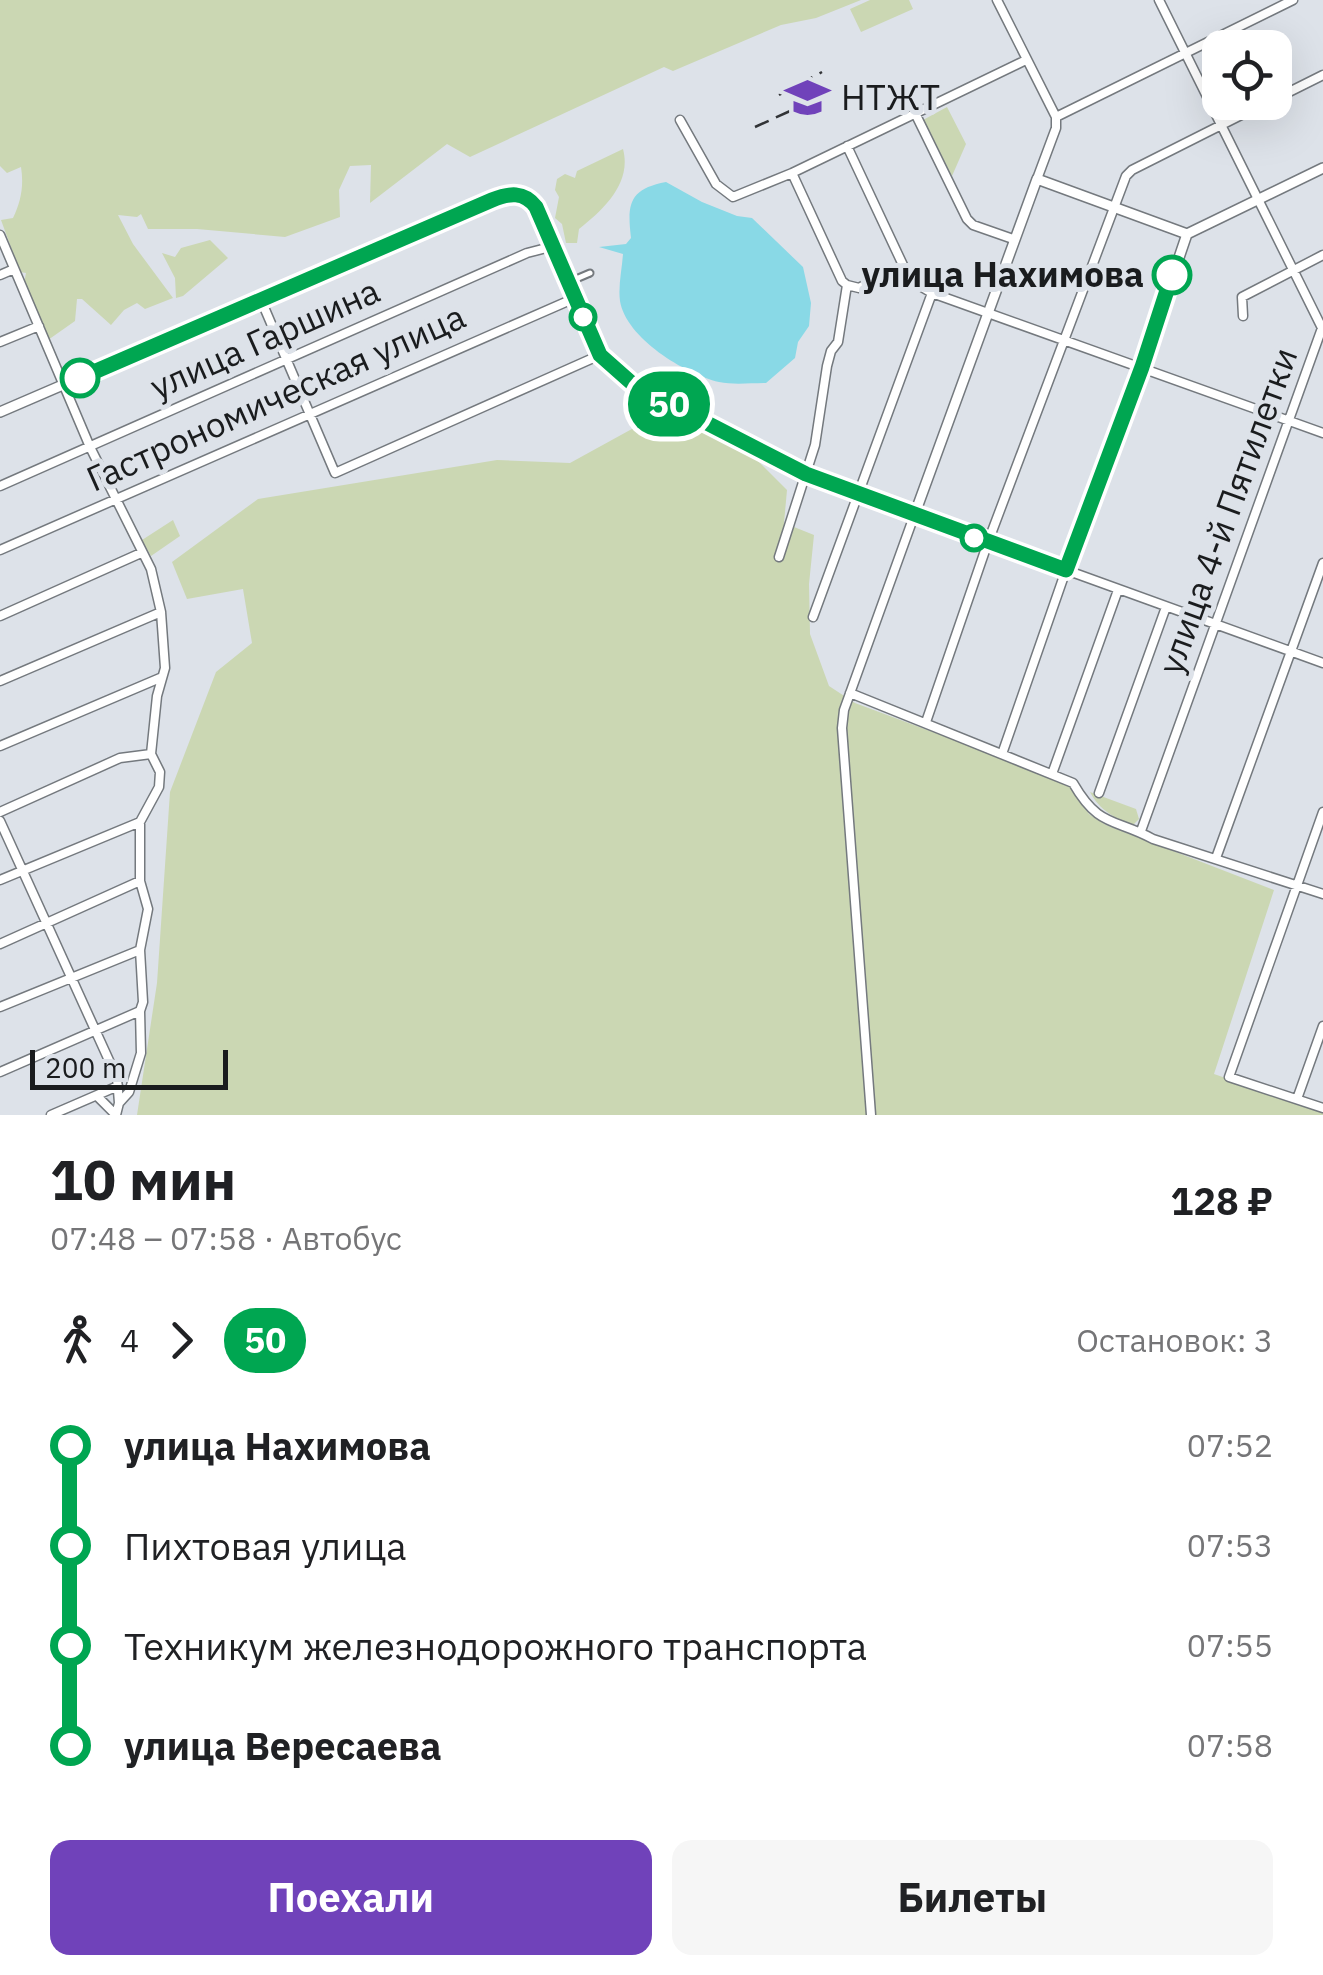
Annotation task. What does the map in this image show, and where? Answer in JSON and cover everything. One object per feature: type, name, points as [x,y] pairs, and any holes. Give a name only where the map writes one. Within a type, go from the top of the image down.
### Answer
[{"type":"street","points":[[870,1115],[842,728],[850,694],[1056,128],[1056,117],[996,0]]},
{"type":"street","name":"улица 4-й Пятилетки","points":[[1141,831],[1322,328],[1159,0]]},
{"type":"street","points":[[1056,117],[1293,0]]},
{"type":"street","points":[[680,120],[716,184],[733,197],[792,173],[1026,60]]},
{"type":"street","points":[[1292,90],[1323,75]]},
{"type":"street","points":[[915,113],[967,219],[973,225],[1013,239]]},
{"type":"street","points":[[926,722],[1063,338],[1113,208],[1132,170],[1232,120]]},
{"type":"street","points":[[847,146],[910,280]]},
{"type":"street","points":[[1002,754],[1187,234],[1323,168]]},
{"type":"street","points":[[792,173],[847,285],[859,288],[875,278],[910,280],[932,293],[1323,433]]},
{"type":"street","points":[[1037,178],[1187,234]]},
{"type":"street","points":[[0,412],[508,194],[530,199],[600,355],[635,386],[806,474],[858,496],[1323,663]]},
{"type":"street","points":[[0,235],[90,447],[154,580],[161,612],[165,668],[160,678],[150,754],[160,772],[159,787],[140,822],[140,882],[148,922],[140,950],[141,1053],[129,1092],[119,1103]]},
{"type":"street","name":"улица Гаршина","points":[[0,486],[527,254],[554,246]]},
{"type":"street","points":[[1243,316],[1242,296],[1323,255]]},
{"type":"street","points":[[0,276],[14,269]]},
{"type":"street","points":[[569,282],[590,273]]},
{"type":"street","points":[[779,557],[815,445],[827,366],[842,327],[847,285]]},
{"type":"street","points":[[813,617],[932,293]]},
{"type":"street","name":"Гастрономическая улица","points":[[0,550],[575,298]]},
{"type":"street","points":[[262,300],[334,473],[600,355]]},
{"type":"street","points":[[0,342],[38,326]]},
{"type":"street","points":[[0,616],[141,553]]},
{"type":"street","points":[[1216,858],[1323,563]]},
{"type":"street","points":[[1052,774],[1118,590]]},
{"type":"street","points":[[1099,793],[1166,607]]},
{"type":"street","points":[[0,681],[161,612]]},
{"type":"street","points":[[0,746],[160,678]]},
{"type":"street","points":[[850,694],[1073,783],[1088,808],[1120,827],[1323,894]]},
{"type":"street","points":[[0,812],[120,758],[150,754]]},
{"type":"street","points":[[1323,812],[1229,1077],[1323,1108]]},
{"type":"street","points":[[0,820],[118,1086],[116,1115]]},
{"type":"street","points":[[0,880],[140,822]]},
{"type":"street","points":[[0,944],[140,882]]},
{"type":"street","points":[[0,1007],[140,950]]},
{"type":"street","points":[[0,1072],[140,1011]]},
{"type":"street","points":[[1297,1099],[1323,1026]]},
{"type":"street","points":[[51,1115],[118,1086]]},
{"type":"street","points":[[97,1096],[116,1115]]},
{"type":"green space","points":[[0,0],[861,0],[816,18],[781,25],[673,71],[664,67],[470,157],[447,144],[370,203],[371,165],[350,166],[339,190],[340,217],[285,237],[148,229],[141,214],[118,215],[133,244],[173,298],[145,309],[137,303],[124,310],[111,325],[82,299],[77,299],[75,321],[48,340],[24,283],[26,273],[20,272],[1,220],[13,218],[22,181],[21,167],[7,173],[0,166]]},
{"type":"green space","points":[[870,0],[909,0],[913,9],[861,32],[850,9]]},
{"type":"green space","points":[[947,107],[966,144],[952,176],[923,120]]},
{"type":"green space","points":[[623,149],[623,173],[614,194],[579,229],[577,243],[566,243],[562,224],[555,218],[557,179],[565,174],[575,178],[577,171]]},
{"type":"green space","points":[[210,240],[228,258],[176,298],[175,278],[162,253],[175,257],[181,248]]},
{"type":"green space","points":[[661,413],[746,449],[787,490],[784,523],[814,535],[809,584],[810,634],[829,686],[855,703],[1070,787],[1089,814],[1106,825],[1274,890],[1214,1074],[1323,1115],[137,1115],[157,983],[170,792],[216,672],[252,643],[243,589],[187,599],[172,562],[258,499],[497,460],[570,463]]},
{"type":"green space","points":[[173,520],[180,536],[151,556],[142,540]]},
{"type":"green space","points":[[1090,792],[1136,809],[1139,819],[1132,826],[1119,820],[1103,809]]},
{"type":"water","points":[[666,182],[702,202],[752,218],[803,267],[811,303],[809,326],[798,342],[795,358],[766,383],[724,383],[690,371],[645,341],[625,315],[620,301],[623,254],[599,247],[626,244],[631,238],[633,200],[644,189]]},
{"type":"railway","points":[[779,95],[822,72]]},
{"type":"railway","points":[[755,127],[834,91]]},
{"type":"bus line","name":"50","points":[[80,378],[492,200],[508,194],[522,195],[536,207],[600,355],[635,386],[806,474],[1066,570],[1172,275]]},
{"type":"place","name":"НТЖТ","points":[[808,98]]},
{"type":"place","name":"улица Нахимова","points":[[1172,275]]}]
